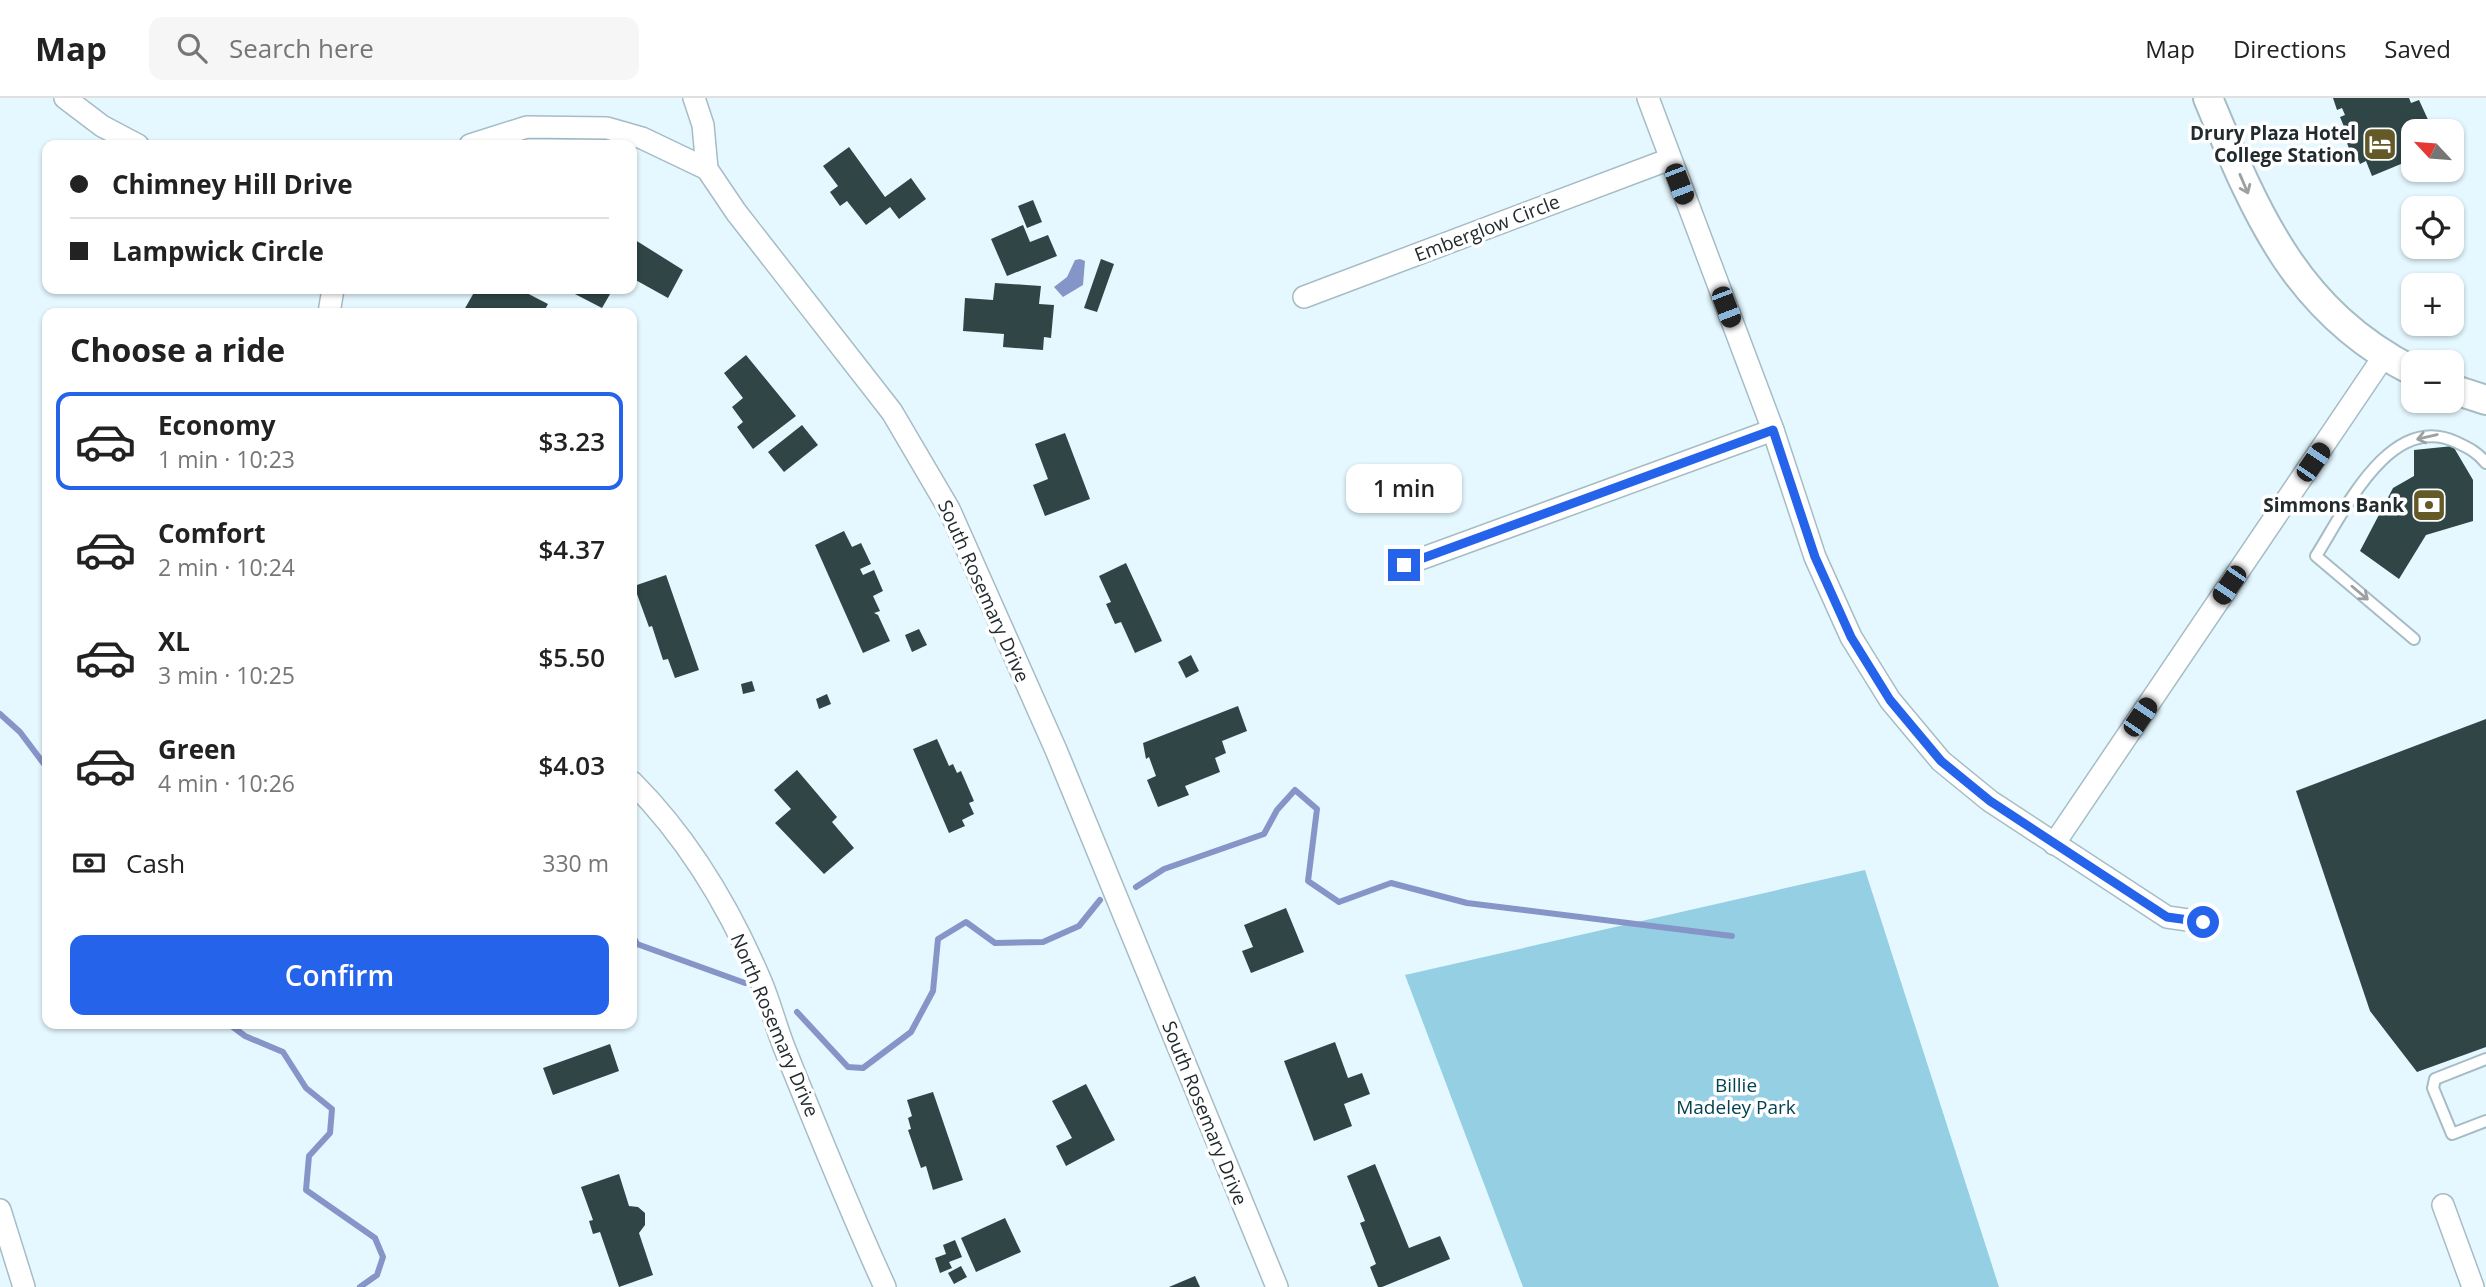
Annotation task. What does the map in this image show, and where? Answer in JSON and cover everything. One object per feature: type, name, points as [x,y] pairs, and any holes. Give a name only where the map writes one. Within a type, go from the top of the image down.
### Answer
[{"type":"main road","points":[[2208,98],[2248,194],[2272,240],[2325,306],[2352,332],[2384,356],[2401,365]]},
{"type":"main road","points":[[2464,393],[2486,401]]},
{"type":"street","points":[[65,98],[102,126],[129,140]]},
{"type":"street","points":[[694,98],[703,125],[706,169]]},
{"type":"street","points":[[1648,98],[1773,430],[1815,557],[1851,637],[1890,700],[1941,761],[1990,801],[2167,917],[2203,922]]},
{"type":"street","name":"South Rosemary Drive","points":[[486,140],[527,127],[607,128],[642,138],[706,169],[736,212],[892,412],[949,509],[1056,750],[1277,1287]]},
{"type":"street","name":"Emberglow Circle","points":[[1304,297],[1670,159]]},
{"type":"street","points":[[2054,844],[2384,356]]},
{"type":"street","points":[[1404,565],[1773,430]]},
{"type":"street","name":"North Rosemary Drive","points":[[637,788],[706,872],[726,909],[760,978],[783,1045],[885,1287]]},
{"type":"street","points":[[2443,1205],[2473,1287]]},
{"type":"street","points":[[0,1210],[24,1287]]},
{"type":"lane","points":[[2414,639],[2316,556],[2369,471],[2402,443],[2440,434],[2478,452],[2486,463]]},
{"type":"lane","points":[[2486,1059],[2435,1079],[2433,1088],[2452,1134],[2486,1121]]},
{"type":"green space","name":"Billie Madeley Park","points":[[1865,870],[1999,1287],[1523,1287],[1405,975]]},
{"type":"shaded area","points":[[1075,260],[1085,261],[1083,285],[1063,297],[1054,287],[1067,277]]},
{"type":"building","name":"Drury Plaza Hotel College Station","points":[[2333,98],[2409,98],[2411,103],[2419,100],[2428,119],[2401,119],[2401,164],[2372,176],[2366,161],[2360,164],[2357,157],[2353,159],[2342,130],[2345,129],[2340,117],[2345,115],[2342,108],[2337,110]]},
{"type":"building","points":[[849,147],[885,197],[911,178],[926,199],[899,219],[890,207],[866,225],[847,201],[840,206],[830,192],[838,186],[823,166]]},
{"type":"building","points":[[1033,200],[1042,222],[1027,228],[1018,206]]},
{"type":"building","points":[[1023,225],[1030,242],[1048,235],[1057,256],[1007,276],[991,239]]},
{"type":"building","points":[[637,241],[683,270],[668,298],[637,281]]},
{"type":"building","points":[[1101,259],[1114,264],[1097,312],[1084,308]]},
{"type":"building","points":[[995,283],[1041,286],[1039,304],[1054,305],[1051,338],[1044,337],[1043,350],[1003,347],[1004,334],[963,331],[965,298],[993,300]]},
{"type":"building","points":[[473,294],[529,294],[548,304],[546,308],[465,308]]},
{"type":"building","points":[[575,294],[610,294],[602,308]]},
{"type":"building","points":[[746,355],[796,416],[753,449],[737,427],[743,422],[732,407],[743,398],[724,373]]},
{"type":"building","points":[[802,425],[818,445],[784,472],[768,452]]},
{"type":"building","points":[[1065,433],[1090,499],[1045,516],[1033,485],[1048,479],[1035,444]]},
{"type":"building","name":"Simmons Bank","points":[[2453,446],[2473,480],[2473,521],[2426,535],[2399,579],[2360,551],[2393,488],[2414,476],[2414,450]]},
{"type":"building","points":[[844,531],[852,547],[861,543],[871,564],[860,569],[863,575],[874,570],[883,591],[873,596],[880,611],[874,613],[878,615],[890,641],[863,653],[815,545]]},
{"type":"building","points":[[1126,563],[1162,641],[1135,653],[1121,622],[1115,624],[1106,604],[1111,602],[1099,576]]},
{"type":"building","points":[[666,575],[699,670],[675,678],[668,659],[663,660],[652,626],[649,627],[637,594],[637,585]]},
{"type":"building","points":[[919,629],[927,645],[912,652],[905,635]]},
{"type":"building","points":[[1191,655],[1199,671],[1186,678],[1178,662]]},
{"type":"building","points":[[752,681],[755,691],[743,694],[741,684]]},
{"type":"building","points":[[827,694],[831,704],[819,709],[816,699]]},
{"type":"building","points":[[1238,706],[1247,731],[1222,741],[1226,753],[1215,758],[1220,772],[1185,786],[1189,795],[1158,807],[1147,780],[1156,776],[1149,757],[1146,759],[1143,743]]},
{"type":"building","points":[[2486,719],[2486,1047],[2417,1072],[2370,1011],[2296,791]]},
{"type":"building","points":[[937,739],[949,766],[953,764],[957,773],[961,771],[974,801],[969,803],[974,814],[962,820],[965,826],[949,833],[913,749]]},
{"type":"building","points":[[797,770],[837,817],[832,822],[854,848],[824,874],[775,823],[791,809],[774,790]]},
{"type":"building","points":[[1286,908],[1304,952],[1251,973],[1242,951],[1253,947],[1244,925]]},
{"type":"building","points":[[1335,1042],[1348,1078],[1362,1073],[1370,1094],[1344,1104],[1352,1126],[1314,1141],[1284,1061]]},
{"type":"building","points":[[610,1044],[619,1071],[553,1095],[543,1068]]},
{"type":"building","points":[[1086,1084],[1115,1140],[1066,1166],[1056,1146],[1072,1138],[1052,1101]]},
{"type":"building","points":[[933,1092],[963,1180],[933,1190],[926,1166],[921,1168],[908,1130],[911,1129],[908,1118],[912,1116],[907,1100]]},
{"type":"building","points":[[1375,1164],[1409,1248],[1440,1236],[1450,1259],[1382,1287],[1378,1287],[1370,1267],[1376,1264],[1360,1223],[1365,1221],[1347,1176]]},
{"type":"building","points":[[619,1174],[629,1206],[638,1207],[645,1213],[645,1225],[639,1233],[653,1275],[619,1287],[600,1232],[593,1234],[589,1221],[593,1220],[581,1187]]},
{"type":"building","points":[[1005,1218],[1021,1252],[976,1272],[961,1238]]},
{"type":"building","points":[[955,1240],[962,1257],[949,1262],[952,1268],[940,1273],[935,1258],[946,1254],[943,1245]]},
{"type":"building","points":[[961,1266],[967,1277],[954,1284],[948,1273]]},
{"type":"building","points":[[1195,1276],[1200,1287],[1169,1287]]},
{"type":"waterway","points":[[0,714],[20,732],[42,761]]},
{"type":"waterway","points":[[1136,887],[1164,869],[1264,834],[1277,810],[1295,790],[1317,809],[1308,881],[1339,902],[1391,883],[1467,903],[1732,936]]},
{"type":"waterway","points":[[797,1012],[848,1067],[863,1068],[911,1032],[933,991],[938,939],[966,922],[995,943],[1043,942],[1079,926],[1100,900]]},
{"type":"waterway","points":[[637,944],[745,983]]},
{"type":"waterway","points":[[236,1029],[245,1036],[283,1052],[306,1088],[332,1109],[330,1133],[309,1156],[306,1190],[375,1238],[383,1257],[377,1275],[360,1287]]},
{"type":"place","name":"Drury Plaza Hotel College Station","points":[[2380,144]]},
{"type":"place","name":"Simmons Bank","points":[[2429,505]]},
{"type":"route","points":[[1404,565],[1773,430],[1815,557],[1851,637],[1890,700],[1941,761],[1990,801],[2167,917],[2203,922]]}]
